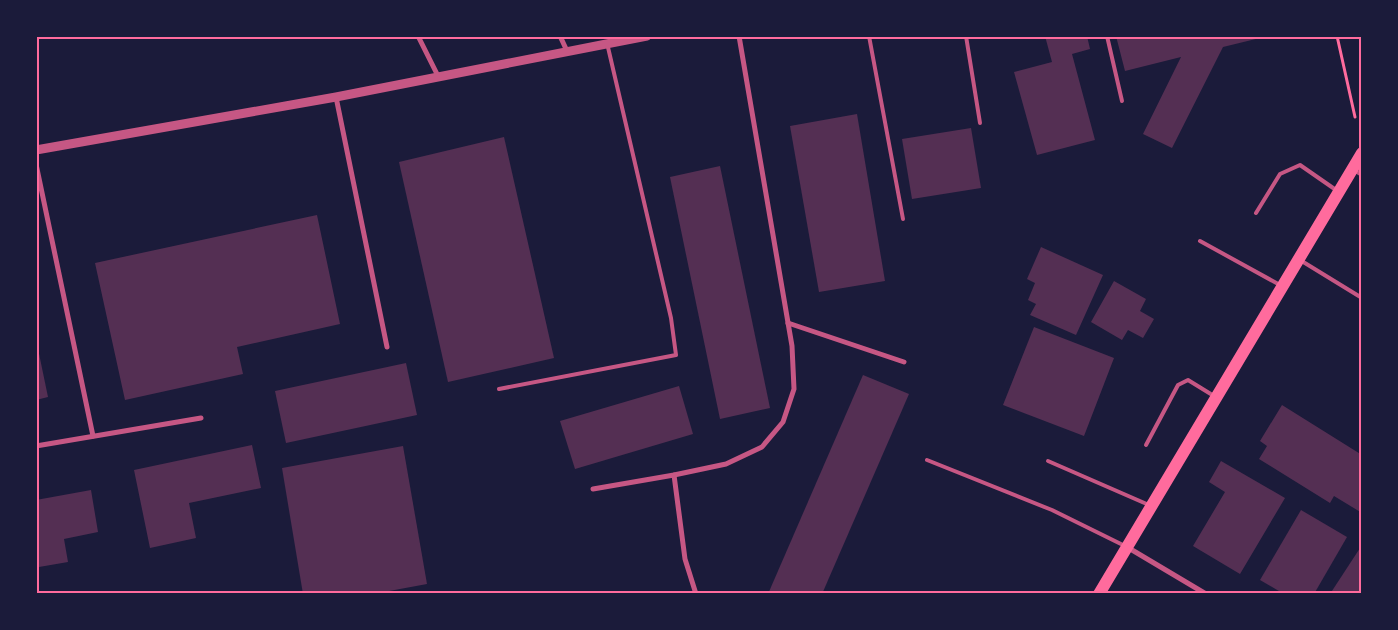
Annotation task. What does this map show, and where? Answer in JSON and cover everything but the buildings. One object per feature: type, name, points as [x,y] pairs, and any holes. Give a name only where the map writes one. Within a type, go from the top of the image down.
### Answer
[{"type":"main road","points":[[1099,594],[1338,191],[1357,172],[1362,153]]},
{"type":"street","points":[[418,36],[438,76]]},
{"type":"street","points":[[560,36],[568,51]]},
{"type":"street","points":[[36,150],[336,97],[647,36]]},
{"type":"street","points":[[593,489],[726,464],[762,447],[783,422],[794,389],[792,346],[740,36]]},
{"type":"street","points":[[336,97],[387,347]]},
{"type":"street","points":[[36,164],[93,436]]},
{"type":"street","points":[[788,323],[904,362]]},
{"type":"street","points":[[36,446],[202,418]]},
{"type":"street","points":[[674,475],[685,559],[696,594]]},
{"type":"street","points":[[1126,547],[1206,594]]},
{"type":"lane","points":[[869,36],[904,219]]},
{"type":"lane","points":[[966,36],[980,123]]},
{"type":"lane","points":[[1107,36],[1122,100]]},
{"type":"lane","points":[[498,389],[676,355],[671,318],[608,43]]},
{"type":"lane","points":[[1256,213],[1280,174],[1300,165],[1338,191]]},
{"type":"lane","points":[[1200,241],[1282,286]]},
{"type":"lane","points":[[1298,259],[1362,298]]},
{"type":"lane","points":[[1146,445],[1178,385],[1188,380],[1216,397]]},
{"type":"lane","points":[[927,460],[1052,510],[1126,547]]},
{"type":"lane","points":[[1048,461],[1151,506]]},
{"type":"path","points":[[1337,36],[1355,117]]}]
